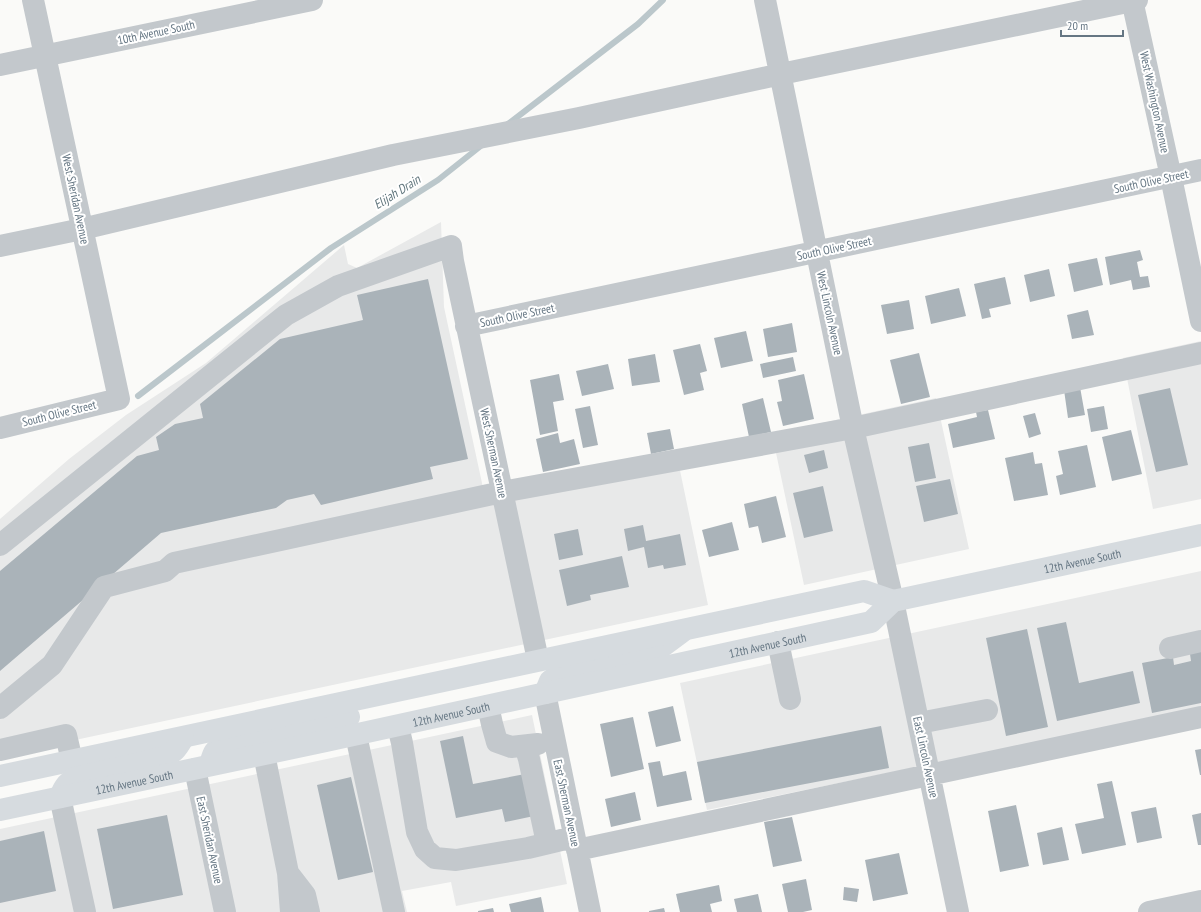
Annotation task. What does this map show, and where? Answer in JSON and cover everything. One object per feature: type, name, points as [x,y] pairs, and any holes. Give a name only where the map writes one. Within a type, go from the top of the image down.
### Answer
[{"type":"main road","name":"12th Avenue South","points":[[0,810],[398,726],[871,622],[893,601],[1201,535]]},
{"type":"main road","points":[[0,776],[864,591],[893,601]]},
{"type":"main road","points":[[544,693],[550,681],[561,673],[655,652],[688,628]]},
{"type":"main road","points":[[203,767],[213,753],[225,744],[380,711],[423,686]]},
{"type":"main road","points":[[60,797],[64,787],[75,778],[161,758],[171,754],[178,748],[183,737]]},
{"type":"street","name":"West Sheridan Avenue","points":[[33,0],[119,399]]},
{"type":"street","name":"10th Avenue South","points":[[0,65],[45,55],[218,9],[312,0]]},
{"type":"street","name":"West Lincoln Avenue","points":[[765,0],[854,428],[893,601]]},
{"type":"street","points":[[0,246],[82,229],[393,155],[579,118],[1134,0]]},
{"type":"street","name":"West Washington Avenue","points":[[1134,0],[1201,321]]},
{"type":"street","name":"South Olive Street","points":[[466,326],[1201,170]]},
{"type":"street","name":"West Sherman Avenue","points":[[0,545],[286,315],[338,286],[451,246],[466,326],[538,660]]},
{"type":"street","points":[[0,708],[52,665],[104,587],[165,571],[174,563],[502,492],[854,428],[1201,353]]},
{"type":"street","name":"South Olive Street","points":[[0,428],[119,399]]},
{"type":"street","name":"East Lincoln Avenue","points":[[893,601],[958,912]]},
{"type":"street","points":[[1170,648],[1201,641]]},
{"type":"street","points":[[778,642],[790,699]]},
{"type":"street","name":"East Sherman Avenue","points":[[544,693],[590,912]]},
{"type":"street","points":[[488,706],[497,742],[511,748],[554,741]]},
{"type":"street","points":[[919,723],[987,710]]},
{"type":"street","points":[[398,726],[417,832],[425,849],[434,858],[456,860],[547,843],[576,844],[929,775],[1201,717]]},
{"type":"street","points":[[0,750],[66,735],[72,761]]},
{"type":"street","points":[[356,735],[394,912]]},
{"type":"street","points":[[524,746],[529,759],[547,843]]},
{"type":"street","points":[[264,754],[288,873],[291,912]]},
{"type":"street","name":"East Sheridan Avenue","points":[[203,767],[225,912]]},
{"type":"street","points":[[60,797],[85,912]]},
{"type":"street","points":[[288,873],[305,894],[309,912]]},
{"type":"street","points":[[1149,912],[1201,901]]},
{"type":"shaded area","points":[[441,222],[444,307],[485,497],[677,456],[708,605],[0,756],[0,519],[69,459],[126,415],[206,363],[344,245],[348,264],[357,268]]},
{"type":"shaded area","points":[[1201,341],[1201,499],[1153,509],[1123,358]]},
{"type":"shaded area","points":[[936,398],[969,549],[804,585],[772,434]]},
{"type":"shaded area","points":[[1201,571],[1201,709],[707,810],[680,683]]},
{"type":"shaded area","points":[[532,715],[567,884],[456,906],[451,882],[402,891],[407,912],[0,912],[0,829]]},
{"type":"building","points":[[1140,250],[1143,260],[1137,262],[1140,277],[1148,276],[1150,287],[1133,290],[1131,280],[1110,285],[1105,257]]},
{"type":"building","points":[[1097,258],[1103,285],[1074,292],[1068,264]]},
{"type":"building","points":[[1049,269],[1055,296],[1030,302],[1024,275]]},
{"type":"building","points":[[1005,277],[1011,304],[989,309],[991,317],[982,319],[974,284]]},
{"type":"building","points":[[428,279],[468,459],[430,467],[433,479],[321,505],[314,494],[287,500],[276,508],[161,533],[0,671],[0,571],[137,456],[159,450],[156,437],[175,424],[203,418],[200,404],[280,339],[363,320],[357,295]]},
{"type":"building","points":[[959,288],[966,316],[931,324],[925,296]]},
{"type":"building","points":[[909,300],[914,329],[887,334],[881,305]]},
{"type":"building","points":[[1088,310],[1094,335],[1072,339],[1067,315]]},
{"type":"building","points":[[792,323],[797,352],[768,357],[763,329]]},
{"type":"building","points":[[746,331],[753,361],[721,368],[714,338]]},
{"type":"building","points":[[700,344],[707,371],[700,373],[704,390],[684,395],[673,350]]},
{"type":"building","points":[[919,353],[930,397],[901,404],[890,360]]},
{"type":"building","points":[[655,354],[660,382],[632,386],[628,359]]},
{"type":"building","points":[[793,357],[796,371],[763,378],[760,364]]},
{"type":"building","points":[[608,364],[614,389],[582,396],[576,371]]},
{"type":"building","points":[[559,374],[564,400],[553,402],[558,431],[540,435],[530,380]]},
{"type":"building","points":[[804,374],[814,419],[783,426],[777,402],[782,401],[778,380]]},
{"type":"building","points":[[1080,387],[1085,415],[1068,418],[1064,390]]},
{"type":"building","points":[[1170,388],[1188,465],[1156,472],[1138,395]]},
{"type":"building","points":[[763,398],[771,432],[749,437],[742,404]]},
{"type":"building","points":[[590,406],[598,445],[583,448],[575,409]]},
{"type":"building","points":[[1104,406],[1108,429],[1091,432],[1087,409]]},
{"type":"building","points":[[988,410],[995,439],[953,448],[948,424],[977,417],[976,412]]},
{"type":"building","points":[[1035,413],[1041,434],[1029,438],[1023,416]]},
{"type":"building","points":[[670,429],[674,449],[651,454],[647,433]]},
{"type":"building","points":[[1131,430],[1142,474],[1112,481],[1102,437]]},
{"type":"building","points":[[558,433],[560,443],[574,439],[580,464],[543,472],[536,439]]},
{"type":"building","points":[[929,443],[936,478],[915,482],[908,447]]},
{"type":"building","points":[[1087,445],[1096,487],[1060,495],[1056,476],[1063,474],[1058,451]]},
{"type":"building","points":[[824,450],[828,468],[809,473],[804,455]]},
{"type":"building","points":[[1033,452],[1035,464],[1042,463],[1048,495],[1014,501],[1005,458]]},
{"type":"building","points":[[950,479],[958,514],[924,522],[916,486]]},
{"type":"building","points":[[823,486],[833,531],[804,538],[793,493]]},
{"type":"building","points":[[776,496],[786,537],[762,543],[758,526],[749,528],[744,504]]},
{"type":"building","points":[[732,522],[739,550],[709,557],[702,530]]},
{"type":"building","points":[[643,525],[646,541],[680,534],[686,565],[664,569],[663,565],[648,568],[644,547],[628,551],[624,529]]},
{"type":"building","points":[[578,529],[583,555],[559,560],[554,534]]},
{"type":"building","points":[[622,556],[629,587],[590,595],[591,600],[567,606],[559,570]]},
{"type":"building","points":[[1066,622],[1079,683],[1133,671],[1140,703],[1057,721],[1037,628]]},
{"type":"building","points":[[1027,629],[1048,727],[1006,736],[986,638]]},
{"type":"building","points":[[1201,651],[1201,703],[1152,713],[1142,663],[1173,657],[1174,665],[1191,661],[1190,654]]},
{"type":"building","points":[[673,706],[681,741],[656,747],[648,712]]},
{"type":"building","points":[[633,717],[644,769],[611,777],[600,724]]},
{"type":"building","points":[[881,726],[889,768],[705,803],[697,762]]},
{"type":"building","points":[[463,736],[473,784],[525,774],[534,816],[505,822],[502,809],[456,818],[440,741]]},
{"type":"building","points":[[1201,749],[1201,775],[1200,775],[1195,750]]},
{"type":"building","points":[[660,761],[663,776],[686,771],[692,800],[657,807],[648,763]]},
{"type":"building","points":[[351,777],[373,872],[338,880],[317,785]]},
{"type":"building","points":[[1112,781],[1126,845],[1082,854],[1075,824],[1104,818],[1097,784]]},
{"type":"building","points":[[635,792],[641,820],[611,827],[605,799]]},
{"type":"building","points":[[1016,805],[1029,866],[1000,872],[988,811]]},
{"type":"building","points":[[1156,807],[1162,838],[1137,843],[1131,812]]},
{"type":"building","points":[[1201,813],[1201,845],[1198,845],[1192,815]]},
{"type":"building","points":[[167,815],[183,895],[113,909],[97,829]]},
{"type":"building","points":[[792,817],[802,861],[773,867],[764,822]]},
{"type":"building","points":[[1062,827],[1069,860],[1043,865],[1037,833]]},
{"type":"building","points":[[44,831],[56,891],[0,903],[0,841]]},
{"type":"building","points":[[899,853],[908,894],[873,901],[865,860]]},
{"type":"building","points":[[806,879],[812,910],[803,912],[788,912],[782,884]]},
{"type":"building","points":[[719,885],[722,901],[710,904],[712,912],[680,912],[676,894]]},
{"type":"building","points":[[844,887],[859,889],[857,902],[843,900]]},
{"type":"building","points":[[758,894],[762,912],[737,912],[734,899]]},
{"type":"building","points":[[541,897],[544,912],[511,912],[509,904]]},
{"type":"building","points":[[493,908],[494,912],[478,912],[478,911]]},
{"type":"building","points":[[664,908],[665,912],[649,912],[649,911]]},
{"type":"waterway","name":"Elijah Drain","points":[[508,124],[638,24],[663,0]]},
{"type":"waterway","name":"Elijah Drain","points":[[138,396],[331,248],[438,180],[482,145]]}]
